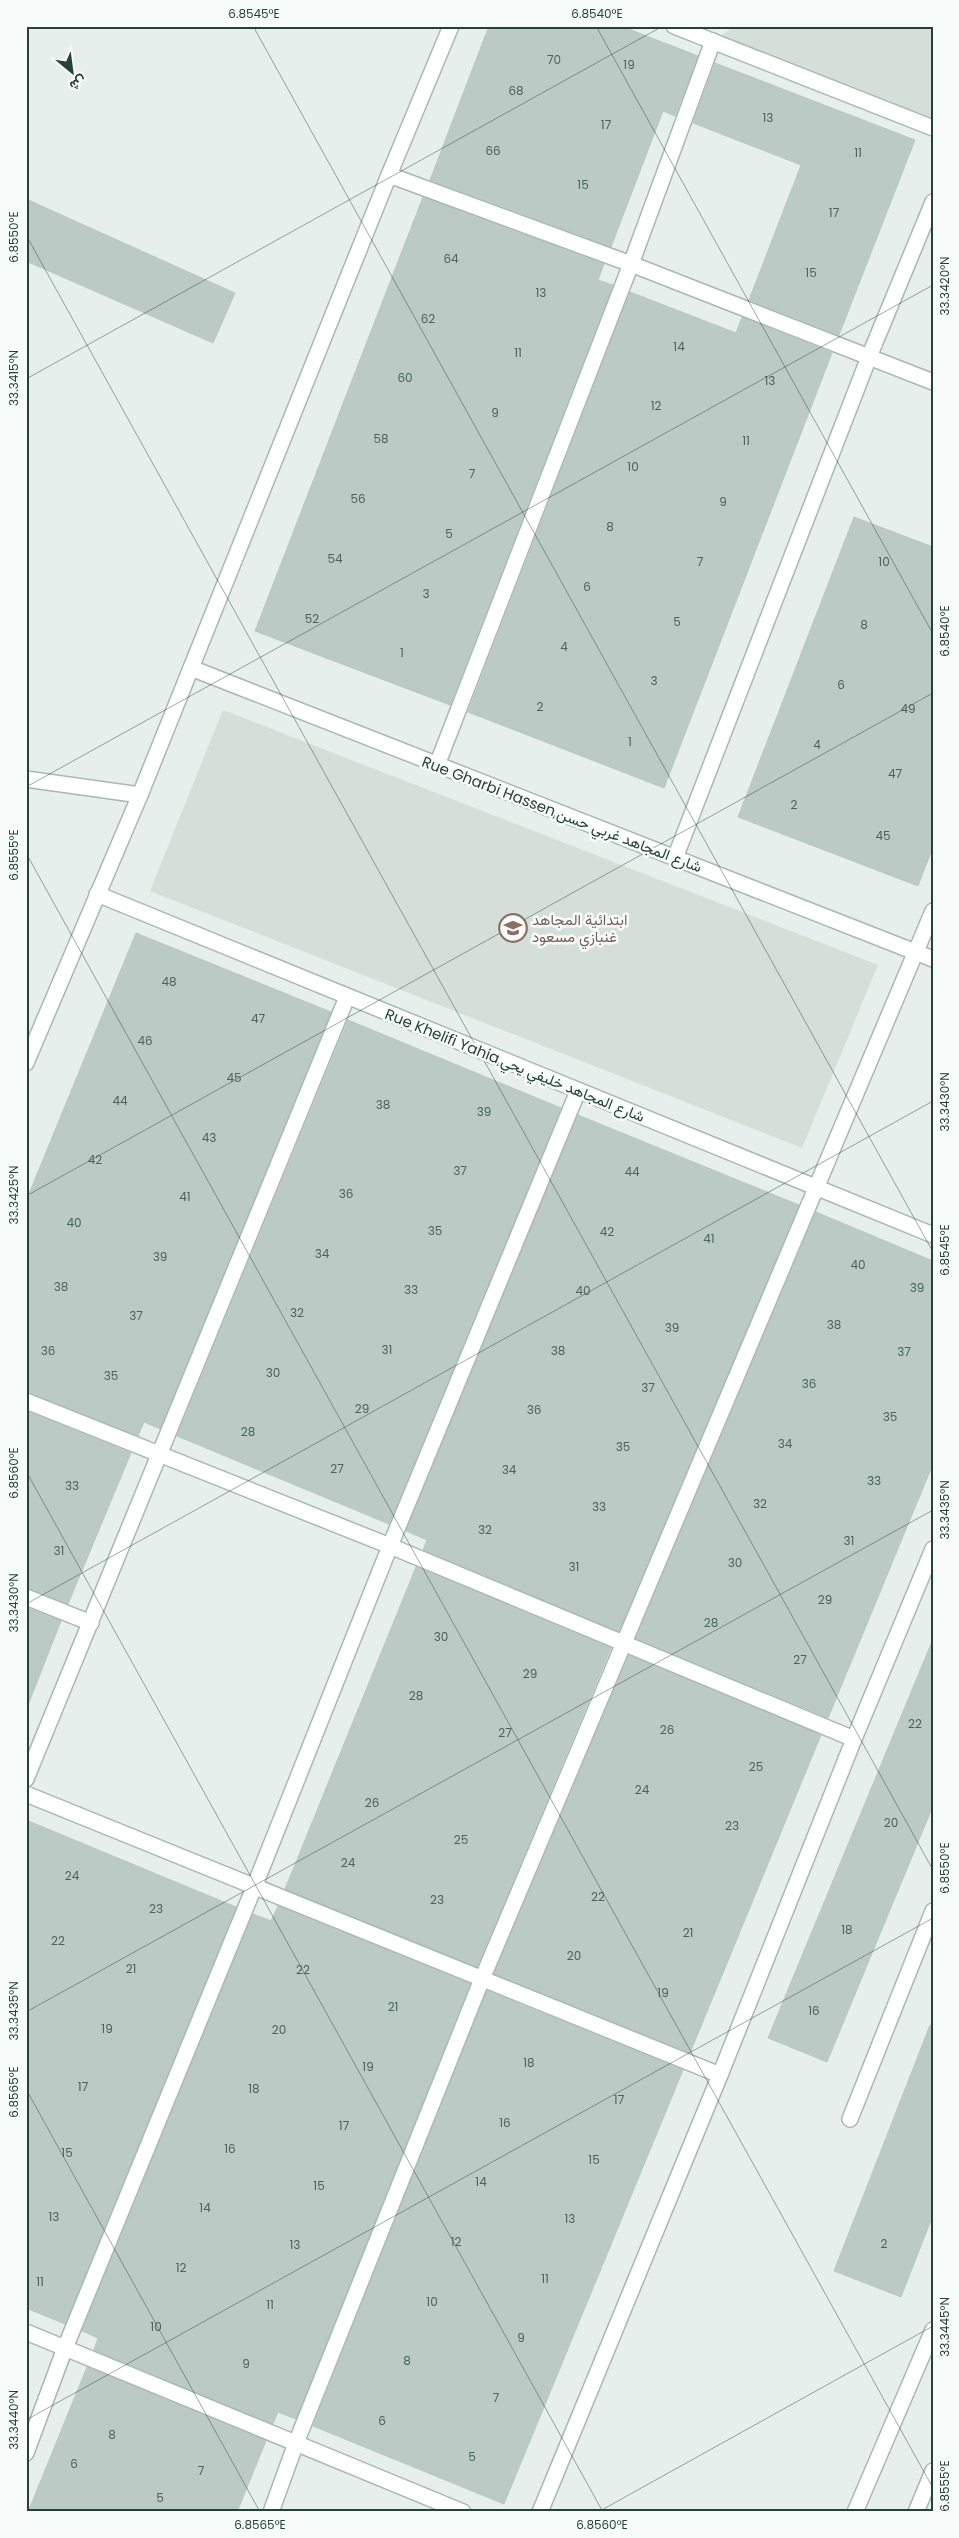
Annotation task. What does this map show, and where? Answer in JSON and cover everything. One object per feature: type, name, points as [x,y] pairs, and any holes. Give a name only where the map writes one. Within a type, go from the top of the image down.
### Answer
[{"type":"street","points":[[26,1062],[140,794],[389,175],[451,26]]},
{"type":"street","points":[[674,26],[933,128]]},
{"type":"street","points":[[437,765],[631,264],[713,41]]},
{"type":"street","points":[[389,175],[631,264],[933,382]]},
{"type":"street","points":[[675,858],[870,358],[933,202]]},
{"type":"street","name":"Rue Gharbi Hassen,شارع المجاهد غربي حسن","points":[[191,668],[933,959]]},
{"type":"street","points":[[26,779],[140,794]]},
{"type":"street","name":"Rue Khelifi Yahia,شارع المجاهد خليفي يحي","points":[[97,894],[933,1235]]},
{"type":"street","points":[[271,2512],[296,2443],[482,1978],[625,1644],[933,911]]},
{"type":"street","points":[[26,1778],[160,1456],[347,997]]},
{"type":"street","points":[[26,2454],[65,2348],[255,1885],[390,1546],[578,1090]]},
{"type":"street","points":[[26,1401],[160,1456],[390,1546],[854,1739]]},
{"type":"street","points":[[540,2512],[720,2075],[854,1739],[933,1549]]},
{"type":"street","points":[[26,1596],[91,1623]]},
{"type":"street","points":[[26,1794],[255,1885],[720,2075]]},
{"type":"street","points":[[850,2119],[933,1911]]},
{"type":"street","points":[[855,2512],[933,2330]]},
{"type":"street","points":[[26,2332],[463,2512]]},
{"type":"street","points":[[916,2512],[933,2471]]},
{"type":"shaded area","points":[[735,26],[933,26],[933,128],[713,41]]},
{"type":"shaded area","name":"ابتدائية المجاهد غنبازي مسعود","points":[[223,710],[878,965],[802,1148],[150,891]]},
{"type":"building","points":[[489,26],[621,26],[698,56],[675,116],[663,111],[611,247],[430,180]]},
{"type":"building","points":[[715,63],[915,140],[839,335],[749,300],[801,165],[693,123]]},
{"type":"building","points":[[423,197],[604,264],[598,280],[613,285],[450,705],[255,631]]},
{"type":"building","points":[[26,199],[235,293],[213,343],[26,261]]},
{"type":"building","points":[[630,292],[736,333],[742,317],[832,353],[664,788],[468,712]]},
{"type":"building","points":[[854,517],[933,547],[933,847],[918,886],[738,817]]},
{"type":"building","points":[[136,933],[331,1012],[160,1429],[144,1422],[138,1436],[26,1392],[26,1201]]},
{"type":"building","points":[[348,1020],[561,1108],[389,1524],[177,1436]]},
{"type":"building","points":[[578,1115],[799,1205],[619,1631],[423,1550],[427,1540],[406,1531]]},
{"type":"building","points":[[816,1212],[933,1261],[933,1464],[828,1718],[636,1638]]},
{"type":"building","points":[[26,1411],[131,1453],[68,1604],[26,1588]]},
{"type":"building","points":[[416,1567],[611,1648],[477,1967],[285,1889]]},
{"type":"building","points":[[26,1607],[61,1621],[28,1705],[26,1704]]},
{"type":"building","points":[[933,1639],[933,1806],[827,2062],[768,2038]]},
{"type":"building","points":[[629,1655],[821,1735],[690,2053],[494,1974]]},
{"type":"building","points":[[26,1820],[236,1907],[65,2324],[26,2308]]},
{"type":"building","points":[[278,1906],[470,1984],[296,2419],[278,2412],[273,2424],[94,2350],[98,2338],[82,2331],[253,1914],[271,1921]]},
{"type":"building","points":[[487,1991],[683,2070],[504,2504],[313,2426]]},
{"type":"building","points":[[930,2025],[933,2026],[933,2215],[901,2297],[834,2271]]},
{"type":"building","points":[[87,2367],[266,2441],[237,2512],[28,2512]]},
{"type":"place","name":"ابتدائية المجاهد غنبازي مسعود","points":[[513,928]]}]
